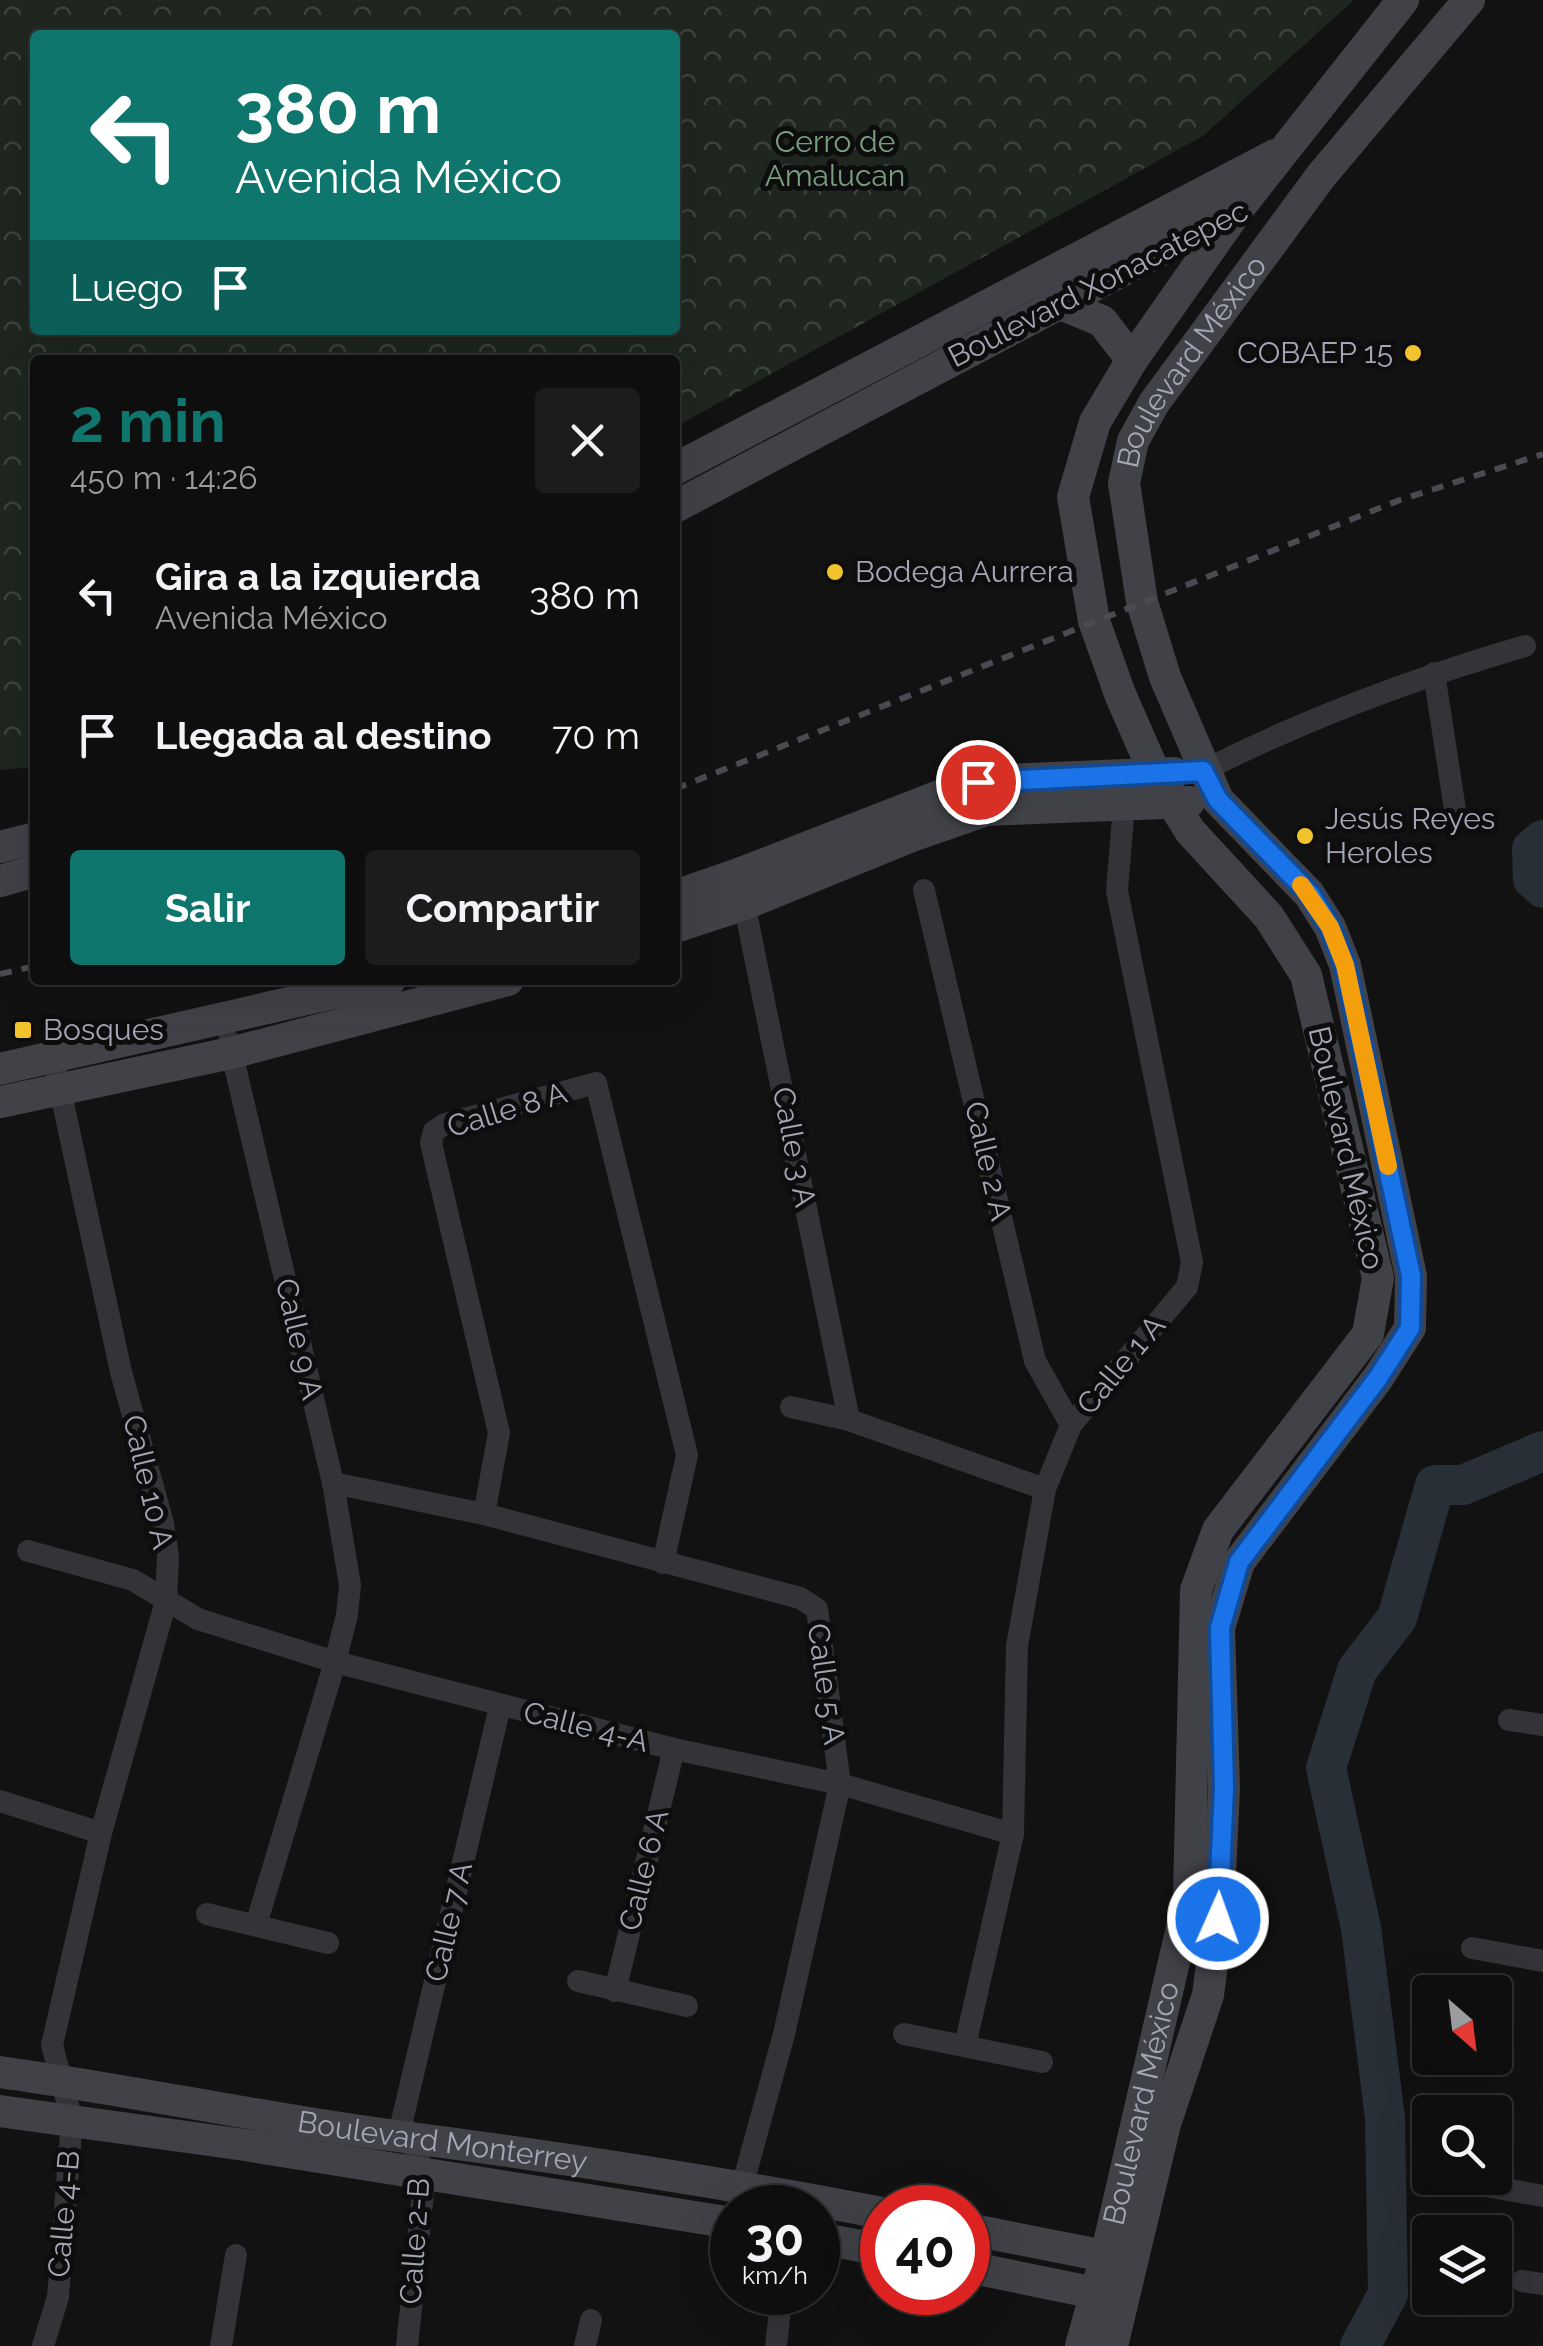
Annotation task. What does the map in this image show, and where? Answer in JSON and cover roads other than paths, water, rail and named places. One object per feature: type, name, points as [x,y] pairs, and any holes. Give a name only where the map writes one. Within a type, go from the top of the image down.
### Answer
[{"type":"street","name":"Boulevard Xonacatepec","points":[[680,465],[1285,149],[1403,0]]},
{"type":"street","name":"Boulevard Xonacatepec","points":[[680,503],[1238,209],[1321,176],[1470,0]]},
{"type":"street","points":[[1285,149],[1360,128]]},
{"type":"street","name":"Boulevard México","points":[[1135,785],[1120,694],[1094,622],[1073,497],[1095,422],[1132,360],[1285,149]]},
{"type":"street","name":"Boulevard México","points":[[1081,2346],[1110,2296],[1208,1995],[1218,1919],[1224,1788],[1220,1628],[1239,1562],[1378,1378],[1410,1328],[1413,1301],[1345,965],[1330,927],[1310,894],[1210,786],[1164,677],[1142,602],[1124,484],[1133,441],[1154,403],[1321,176]]},
{"type":"street","points":[[1058,302],[1102,322],[1132,360]]},
{"type":"street","points":[[1135,785],[1171,803],[1210,786],[1247,749],[1434,673],[1525,646]]},
{"type":"street","points":[[1434,673],[1456,816]]},
{"type":"street","points":[[680,923],[741,890],[987,810],[1135,785],[1210,786]]},
{"type":"street","name":"Calle 1 A","points":[[965,2046],[1013,1834],[1017,1646],[1045,1490],[1071,1425],[1187,1287],[1192,1262],[1116,891],[1117,856],[1135,785]]},
{"type":"street","name":"Boulevard México","points":[[1120,2259],[1189,1897],[1196,1590],[1218,1530],[1368,1334],[1376,1307],[1378,1278],[1306,975],[1269,918],[1190,831],[1171,803]]},
{"type":"street","points":[[0,848],[30,839]]},
{"type":"street","points":[[0,881],[30,873]]},
{"type":"street","points":[[680,896],[741,890]]},
{"type":"street","name":"Calle 3 A","points":[[741,890],[849,1420]]},
{"type":"street","name":"Calle 2 A","points":[[924,890],[1036,1361],[1071,1425]]},
{"type":"street","points":[[0,1102],[57,1073],[224,1018],[368,985]]},
{"type":"street","points":[[0,1069],[57,1073],[231,1053],[489,985]]},
{"type":"street","name":"Calle 9 A","points":[[224,1018],[333,1483],[350,1585],[335,1662],[256,1925]]},
{"type":"street","name":"Calle 10 A","points":[[57,1073],[121,1372],[163,1522],[168,1556],[166,1602],[101,1833],[52,2045],[63,2080]]},
{"type":"street","name":"Calle 8 A","points":[[484,1514],[499,1433],[432,1144],[434,1131],[445,1124],[596,1083],[687,1455],[663,1563]]},
{"type":"street","points":[[791,1406],[849,1420],[1045,1490]]},
{"type":"street","name":"Calle 5 A","points":[[333,1483],[484,1514],[800,1598],[817,1609],[840,1784],[784,2034],[743,2185]]},
{"type":"street","name":"Calle 4-A","points":[[28,1552],[133,1580],[198,1619],[335,1662],[674,1749],[840,1784],[1013,1834]]},
{"type":"street","name":"Calle 7 A","points":[[409,2138],[402,2122],[500,1706]]},
{"type":"street","points":[[1509,1720],[1543,1725]]},
{"type":"street","name":"Calle 6 A","points":[[614,1991],[674,1749]]},
{"type":"street","points":[[0,1801],[101,1833]]},
{"type":"street","points":[[207,1914],[328,1942]]},
{"type":"street","points":[[1472,1948],[1543,1961]]},
{"type":"street","points":[[578,1981],[688,2006]]},
{"type":"street","points":[[904,2034],[1042,2062]]},
{"type":"street","name":"Boulevard Monterrey","points":[[0,2072],[728,2185]]},
{"type":"street","name":"Calle 4-B","points":[[43,2346],[58,2297],[72,2120],[63,2080]]},
{"type":"street","name":"Boulevard Monterrey","points":[[0,2110],[710,2219]]},
{"type":"street","name":"Calle 2-B","points":[[406,2346],[425,2174],[409,2138]]},
{"type":"street","points":[[1512,2190],[1543,2196]]},
{"type":"street","points":[[990,2233],[1120,2259]]},
{"type":"street","points":[[221,2346],[236,2255]]},
{"type":"street","points":[[990,2271],[1110,2296]]},
{"type":"street","name":"Boulevard México","points":[[1110,2296],[1112,2346]]},
{"type":"street","points":[[776,2346],[779,2315]]},
{"type":"street","points":[[585,2346],[591,2320]]},
{"type":"waterway","points":[[1543,840],[1532,849],[1533,879],[1543,888]]},
{"type":"waterway","points":[[1360,2346],[1388,2294],[1385,2118],[1361,1928],[1326,1768],[1357,1670],[1397,1618],[1435,1485],[1463,1485],[1543,1451]]},
{"type":"railway","points":[[680,787],[1400,500],[1543,454]]},
{"type":"railway","points":[[0,974],[30,967]]},
{"type":"place","name":"COBAEP 15","points":[[1413,353]]},
{"type":"place","name":"Bodega Aurrera","points":[[835,572]]},
{"type":"place","name":"Jesús Reyes Heroles","points":[[1305,836]]},
{"type":"place","name":"Bosques","points":[[23,1030]]},
{"type":"park label","name":"Cerro de Amalucan","points":[[835,159]]}]
